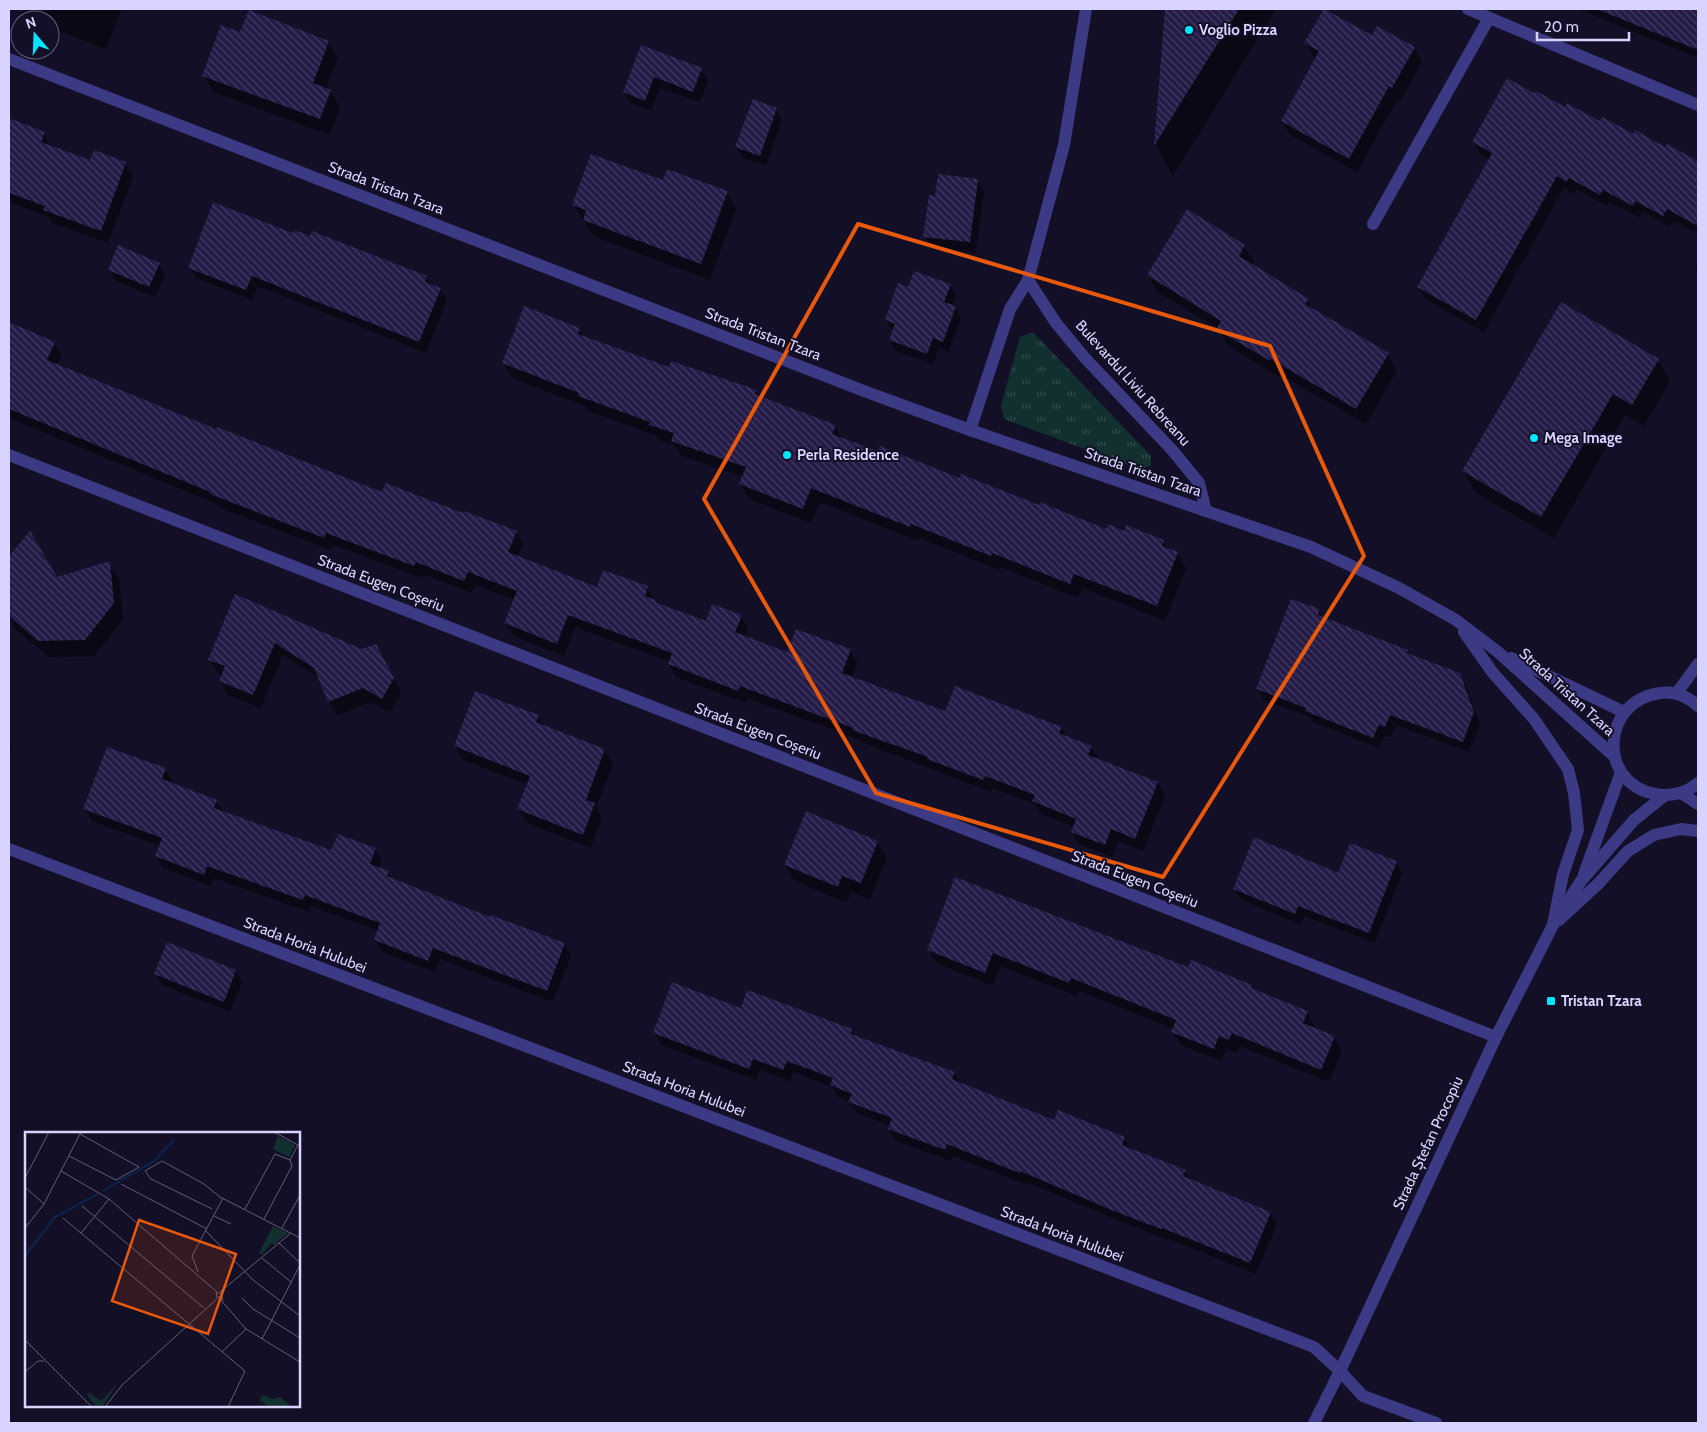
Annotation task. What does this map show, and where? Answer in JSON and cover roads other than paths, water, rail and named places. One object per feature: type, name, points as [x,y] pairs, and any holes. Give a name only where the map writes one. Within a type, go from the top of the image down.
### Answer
[{"type":"street","points":[[970,430],[1010,309],[1028,280],[1064,145],[1086,9]]},
{"type":"street","points":[[1468,9],[1698,105]]},
{"type":"street","points":[[1373,224],[1489,18]]},
{"type":"street","name":"Strada Tristan Tzara","points":[[9,59],[836,380],[970,430],[1310,547],[1399,588],[1456,620],[1498,652],[1614,757]]},
{"type":"street","name":"Bulevardul Liviu Rebreanu","points":[[1028,280],[1056,323],[1085,358],[1173,451],[1199,483],[1206,511]]},
{"type":"street","name":"Strada Eugen Coșeriu","points":[[9,455],[1496,1037]]},
{"type":"street","points":[[1456,620],[1493,672],[1534,719],[1568,769],[1574,793],[1578,830],[1563,874],[1553,925]]},
{"type":"street","name":"Strada Tristan Tzara","points":[[1498,652],[1624,712]]},
{"type":"street","points":[[1676,694],[1698,664]]},
{"type":"street","points":[[1698,706],[1689,698],[1669,692],[1648,694],[1635,701],[1624,712],[1616,725],[1613,741],[1614,757],[1621,772],[1632,783],[1646,792],[1664,796],[1680,793],[1698,783]]},
{"type":"street","name":"Strada Ștefan Procopiu","points":[[1581,881],[1621,772]]},
{"type":"street","points":[[1680,793],[1698,804]]},
{"type":"street","name":"Strada Ștefan Procopiu","points":[[1314,1423],[1496,1037],[1553,925],[1581,881],[1634,820],[1664,796]]},
{"type":"street","points":[[1553,925],[1599,883],[1628,851],[1654,835],[1681,829],[1698,831]]},
{"type":"street","name":"Strada Horia Hulubei","points":[[9,849],[1314,1347],[1363,1396],[1436,1423]]},
{"type":"place","name":"Voglio Pizza","points":[[1189,30]]},
{"type":"place","name":"Mega Image","points":[[1534,438]]},
{"type":"place","name":"Perla Residence","points":[[787,455]]},
{"type":"place","name":"Tristan Tzara","points":[[1551,1001]]}]
